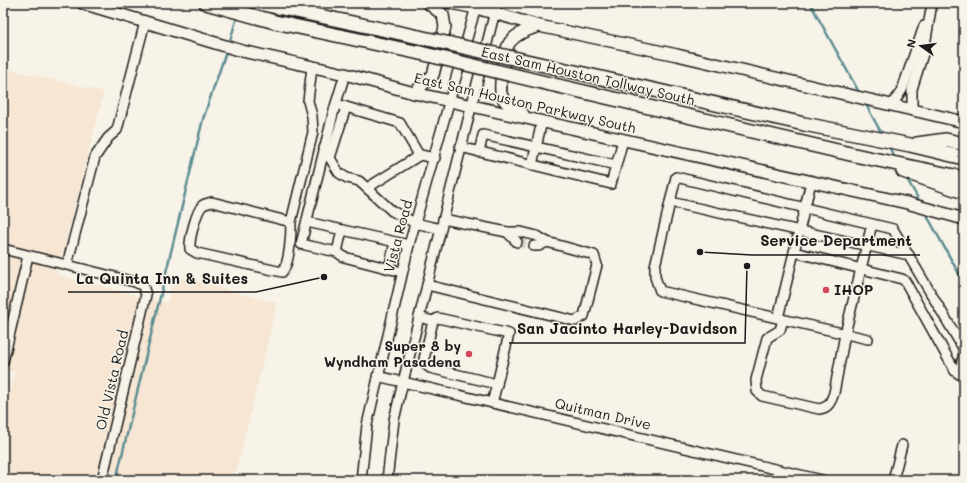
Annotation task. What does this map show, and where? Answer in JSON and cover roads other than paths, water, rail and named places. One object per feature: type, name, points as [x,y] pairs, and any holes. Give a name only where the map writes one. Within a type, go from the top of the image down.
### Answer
[{"type":"highway","name":"East Sam Houston Tollway South","points":[[206,3],[275,22],[420,52],[859,156],[927,169],[964,178]]},
{"type":"highway","name":"East Sam Houston Tollway South","points":[[258,3],[280,9],[419,37],[850,134],[919,145],[964,158]]},
{"type":"highway","points":[[919,145],[946,140],[964,144]]},
{"type":"highway","points":[[859,156],[964,192]]},
{"type":"main road","name":"East Sam Houston Parkway South","points":[[82,3],[242,51],[345,74],[414,93],[907,203],[960,218]]},
{"type":"main road","points":[[414,93],[427,83],[433,75],[445,27],[443,16],[428,3]]},
{"type":"main road","points":[[452,3],[496,8],[539,26],[677,55],[964,122]]},
{"type":"main road","points":[[530,118],[512,108],[502,96],[500,87],[509,43],[517,35],[539,26]]},
{"type":"street","points":[[889,104],[902,90],[932,3]]},
{"type":"street","name":"Vista Road","points":[[361,480],[367,425],[402,272],[477,5]]},
{"type":"street","points":[[387,480],[394,420],[402,382],[496,8]]},
{"type":"street","points":[[912,110],[912,89],[924,51],[928,17]]},
{"type":"street","points":[[3,249],[67,265],[95,157],[108,138],[117,130],[145,22]]},
{"type":"street","points":[[291,222],[212,202],[206,203],[199,211],[190,243],[190,249],[197,253],[282,272],[286,264],[291,237],[291,222],[313,132],[312,116],[308,101],[312,67]]},
{"type":"street","points":[[345,74],[324,148],[302,244],[337,252],[344,257],[402,272]]},
{"type":"street","points":[[336,104],[400,123],[419,155]]},
{"type":"street","points":[[330,158],[346,107]]},
{"type":"street","points":[[532,165],[542,121]]},
{"type":"street","points":[[479,152],[484,135],[616,165]]},
{"type":"street","points":[[460,147],[611,184],[623,140]]},
{"type":"street","points":[[324,148],[342,176],[359,181],[392,211],[415,223],[441,229]]},
{"type":"street","points":[[368,188],[419,155],[434,158]]},
{"type":"street","points":[[794,252],[902,279],[955,371],[959,374],[964,352],[963,348],[893,229],[676,177],[655,266],[656,277],[660,291],[868,339]]},
{"type":"street","points":[[811,182],[794,252],[780,330],[767,338],[756,380],[756,386],[759,394],[768,398],[819,409],[828,406],[834,392],[845,334],[872,224]]},
{"type":"street","points":[[670,202],[909,255]]},
{"type":"street","points":[[427,285],[575,321],[584,316],[597,265],[594,255],[547,242],[537,236],[521,232],[507,232],[443,219]]},
{"type":"street","points":[[307,222],[409,245]]},
{"type":"street","points":[[337,252],[342,230]]},
{"type":"street","points":[[507,232],[517,242]]},
{"type":"street","points":[[389,269],[396,242]]},
{"type":"street","points":[[534,246],[539,246],[547,242]]},
{"type":"street","points":[[3,362],[28,256]]},
{"type":"street","name":"Old Vista Road","points":[[67,265],[135,282],[143,286],[146,295],[102,480]]},
{"type":"street","points":[[905,282],[920,273]]},
{"type":"street","points":[[419,317],[433,321],[438,318],[509,334],[492,403]]},
{"type":"street","points":[[433,321],[424,359],[426,365],[430,368],[497,384]]},
{"type":"street","name":"Quitman Drive","points":[[377,376],[822,480]]},
{"type":"street","points":[[893,480],[902,445]]},
{"type":"waterway","points":[[810,3],[860,94]]},
{"type":"waterway","points":[[229,44],[237,17]]},
{"type":"waterway","points":[[116,480],[203,119],[227,49]]},
{"type":"waterway","points":[[865,103],[883,136]]},
{"type":"waterway","points":[[888,145],[895,158]]},
{"type":"waterway","points":[[906,177],[920,202]]},
{"type":"waterway","points":[[925,212],[964,283]]},
{"type":"tunnel","points":[[517,242],[534,246]]},
{"type":"place","name":"Service Department","points":[[700,252]]},
{"type":"place","name":"San Jacinto Harley-Davidson","points":[[747,266]]},
{"type":"place","name":"La Quinta Inn & Suites","points":[[324,277]]},
{"type":"place","name":"IHOP","points":[[826,290]]},
{"type":"place","name":"Super 8 by Wyndham Pasadena","points":[[469,354]]}]
